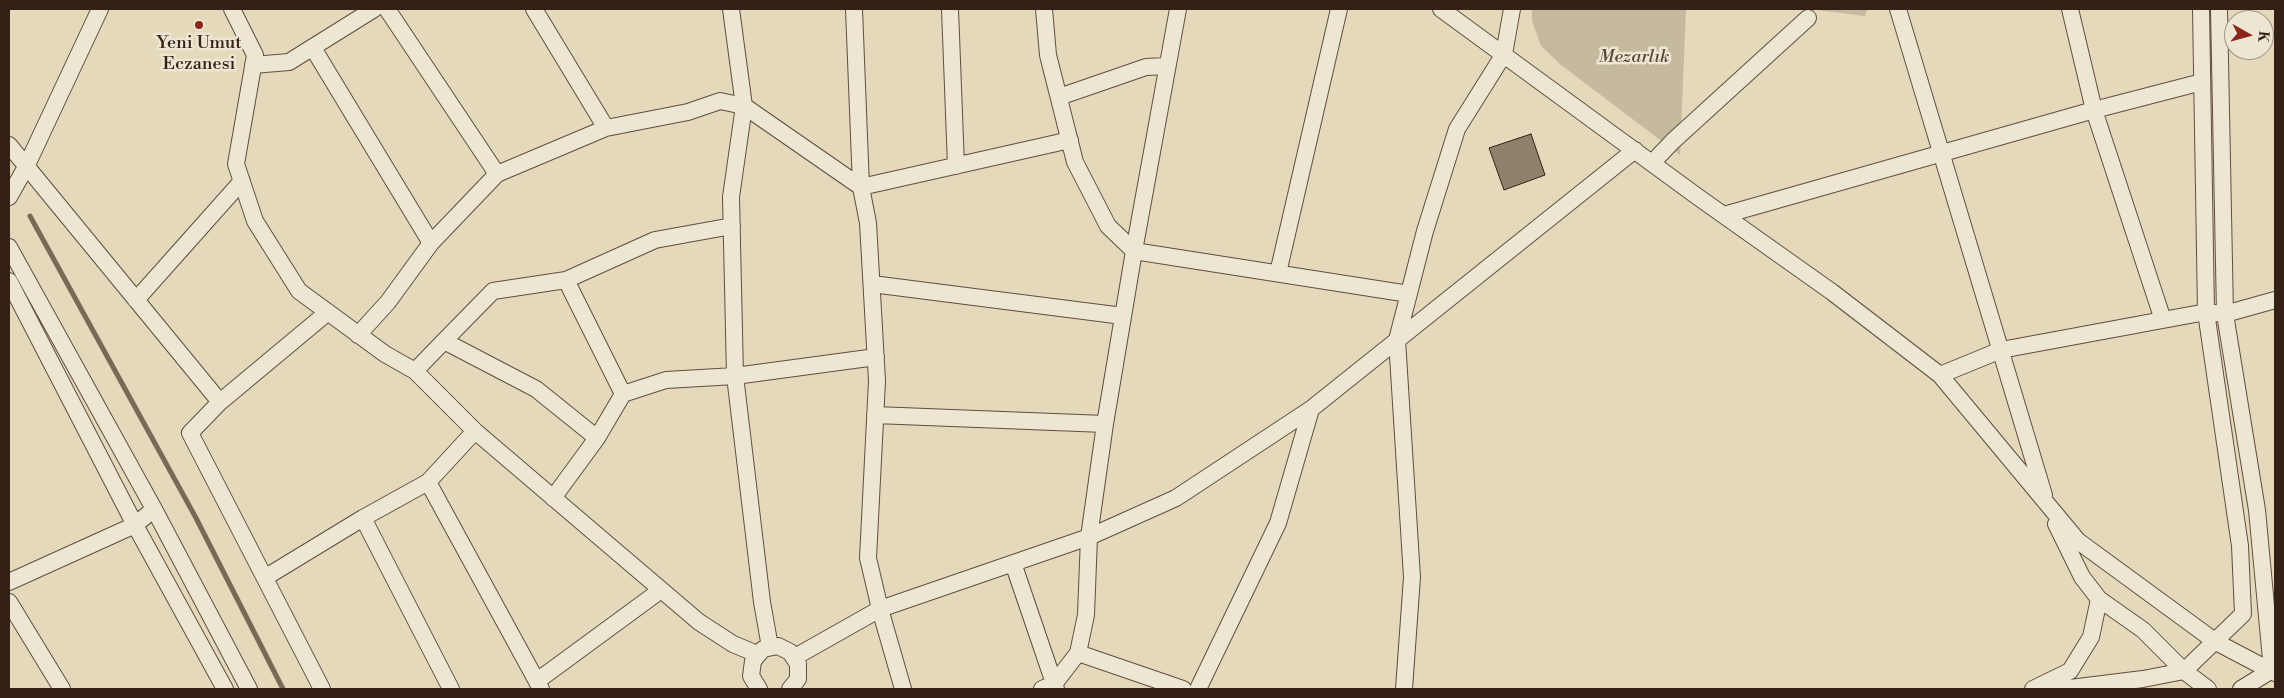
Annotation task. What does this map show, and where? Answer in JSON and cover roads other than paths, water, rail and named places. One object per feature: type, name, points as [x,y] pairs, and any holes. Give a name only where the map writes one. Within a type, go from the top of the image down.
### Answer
[{"type":"street","points":[[232,9],[255,55],[236,164],[255,221],[298,291],[385,354],[415,371],[475,431],[699,622],[733,644],[764,650],[784,648],[795,657],[799,671],[798,679],[790,689]]},
{"type":"street","points":[[253,66],[289,62],[374,9]]},
{"type":"street","points":[[387,9],[497,174]]},
{"type":"street","points":[[534,9],[606,128]]},
{"type":"street","points":[[731,9],[744,106],[731,197],[735,376],[762,602],[764,650],[752,661],[751,676],[759,689]]},
{"type":"street","points":[[854,9],[861,187],[868,223],[876,357],[868,558],[880,609],[904,689]]},
{"type":"street","points":[[950,9],[956,166]]},
{"type":"street","points":[[1044,9],[1048,55],[1075,162],[1108,226],[1134,251],[1409,294]]},
{"type":"street","points":[[1051,687],[1078,653],[1086,615],[1089,537],[1105,424],[1166,66],[1178,9]]},
{"type":"street","points":[[1278,273],[1339,9]]},
{"type":"street","points":[[1441,9],[1832,292],[1940,375],[2078,541],[2216,642],[2274,672]]},
{"type":"street","points":[[1404,689],[1412,577],[1397,340],[1425,231],[1456,129],[1504,54],[1512,9]]},
{"type":"street","points":[[1898,9],[2046,503],[2082,577],[2098,599],[2143,630],[2184,671],[2208,689]]},
{"type":"street","points":[[2070,9],[2094,110],[2163,320]]},
{"type":"street","points":[[2062,689],[2143,679],[2184,671],[2243,614],[2240,546],[2206,312],[2201,9]]},
{"type":"street","points":[[2219,9],[2225,314],[2257,510],[2274,672]]},
{"type":"street","points":[[9,197],[26,167],[96,13]]},
{"type":"street","points":[[1652,163],[1673,141],[1808,18]]},
{"type":"street","points":[[313,48],[431,243]]},
{"type":"street","points":[[1059,97],[1146,67],[1166,66]]},
{"type":"street","points":[[1724,215],[2094,110],[2202,82]]},
{"type":"street","points":[[358,334],[388,302],[431,243],[497,174],[606,128],[688,112],[720,101],[744,106],[861,187],[1070,140]]},
{"type":"street","points":[[9,145],[220,402]]},
{"type":"street","points":[[795,657],[880,609],[1089,537],[1176,498],[1312,409],[1634,150]]},
{"type":"street","points":[[136,300],[242,181]]},
{"type":"street","points":[[415,371],[493,291],[566,280],[655,240],[732,226]]},
{"type":"street","points":[[9,247],[154,509],[249,689]]},
{"type":"street","points":[[566,280],[623,394]]},
{"type":"street","points":[[9,281],[135,525],[225,689]]},
{"type":"street","points":[[872,284],[1123,316]]},
{"type":"street","points":[[1940,375],[2001,350],[2206,312],[2225,314],[2275,300]]},
{"type":"street","points":[[322,689],[190,433],[220,402],[328,312]]},
{"type":"street","points":[[444,341],[536,389],[597,438]]},
{"type":"street","points":[[553,498],[597,438],[623,394],[666,380],[735,376],[876,357]]},
{"type":"street","points":[[1198,689],[1278,523],[1312,409]]},
{"type":"street","points":[[875,415],[1105,424]]},
{"type":"street","points":[[266,578],[363,518],[428,482],[475,431]]},
{"type":"street","points":[[428,482],[539,685],[662,590]]},
{"type":"street","points":[[9,582],[135,525],[154,509]]},
{"type":"street","points":[[363,518],[451,689]]},
{"type":"street","points":[[1013,563],[1051,687]]},
{"type":"street","points":[[2033,689],[2070,671],[2092,637],[2098,599]]},
{"type":"street","points":[[9,602],[62,689]]},
{"type":"street","points":[[1078,653],[1183,689]]},
{"type":"street","points":[[2241,689],[2274,672]]},
{"type":"waterway","points":[[30,216],[196,518],[283,689]]},
{"type":"place","name":"Yeni Umut Eczanesi","points":[[199,25]]},
{"type":"park label","name":"Mezarlık","points":[[1634,58]]}]
